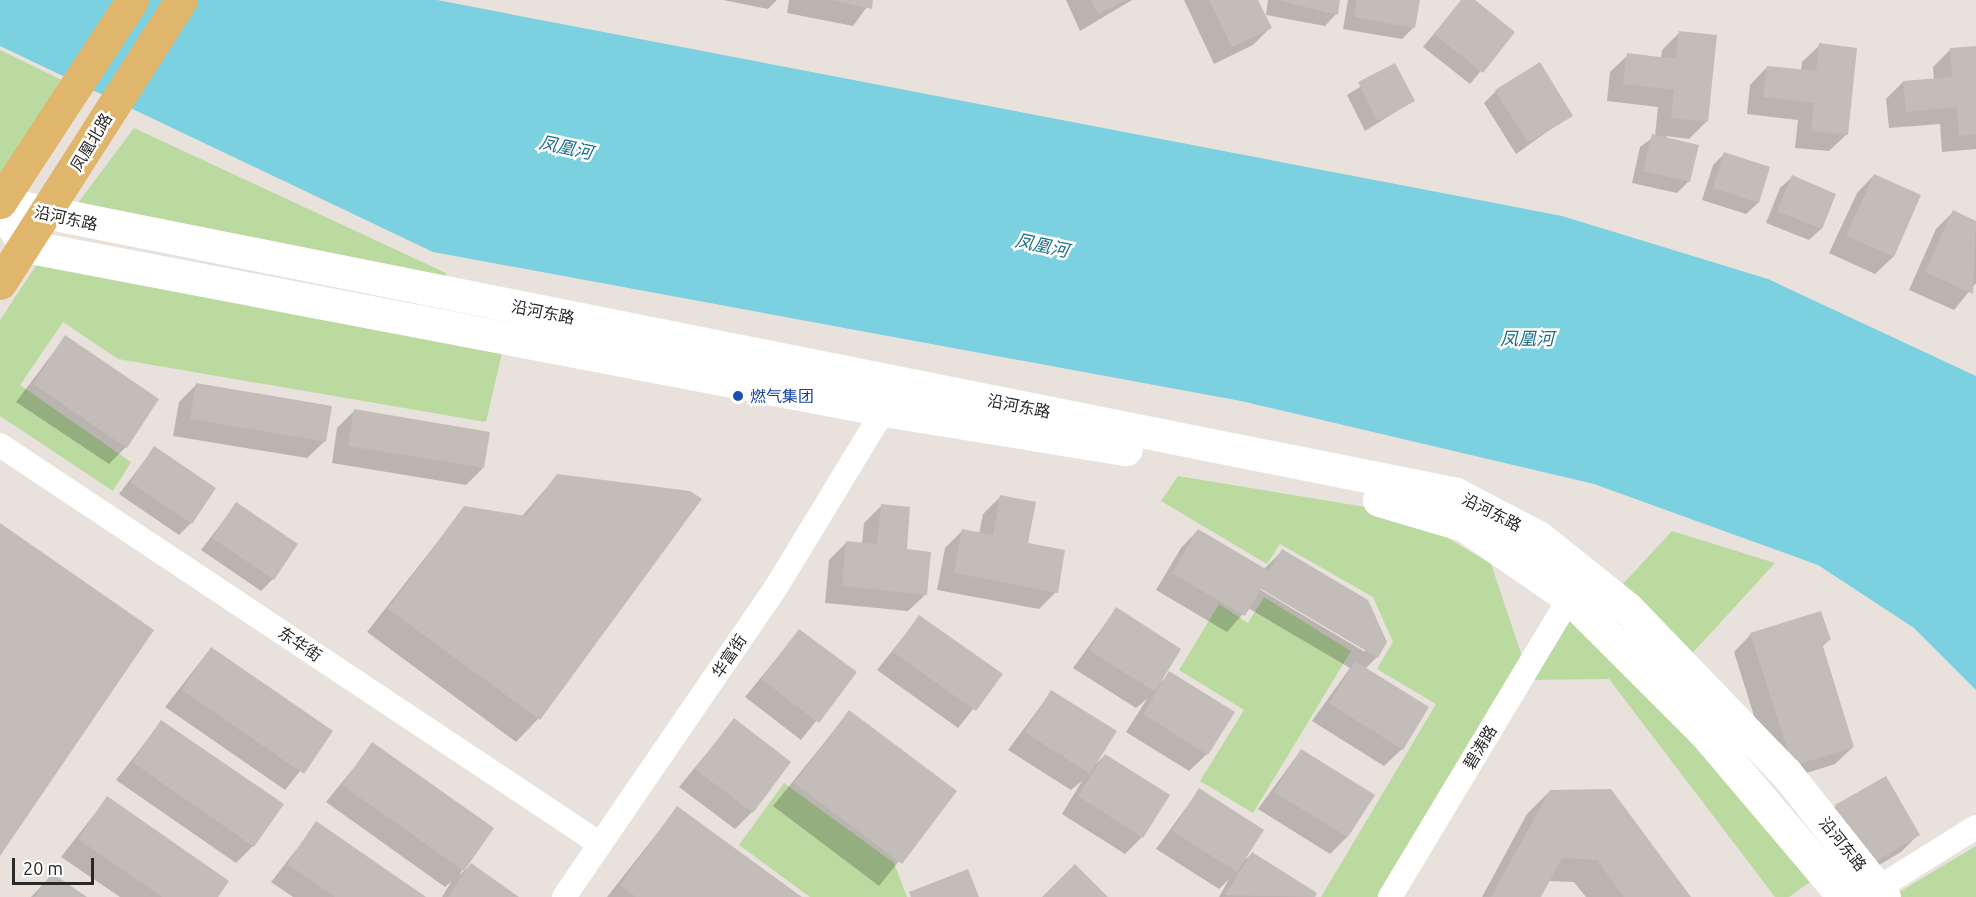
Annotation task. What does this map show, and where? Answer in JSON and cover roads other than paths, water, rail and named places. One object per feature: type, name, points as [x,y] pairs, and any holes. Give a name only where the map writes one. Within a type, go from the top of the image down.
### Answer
[{"type":"main road","points":[[0,203],[132,0]]},
{"type":"main road","name":"凤凰北路","points":[[0,284],[47,214],[104,119],[181,0]]},
{"type":"street","name":"沿河东路","points":[[0,203],[1456,494],[1538,537],[1627,608],[1733,714],[1875,894]]},
{"type":"street","name":"沿河东路","points":[[0,203],[25,246],[884,410],[1178,458],[1420,508],[1493,541],[1570,598],[1705,733],[1844,897]]},
{"type":"street","name":"华富街","points":[[564,897],[775,589],[884,410]]},
{"type":"street","name":"东华街","points":[[0,445],[600,844]]},
{"type":"street","name":"碧涛路","points":[[1390,897],[1570,598]]},
{"type":"street","points":[[1875,894],[1976,827]]},
{"type":"water","name":"凤凰河","points":[[0,0],[437,0],[1562,216],[1768,279],[1976,376],[1976,690],[1914,628],[1818,565],[1594,484],[1241,401],[433,252],[0,46]]},
{"type":"place","name":"燃气集团","points":[[738,396]]}]
